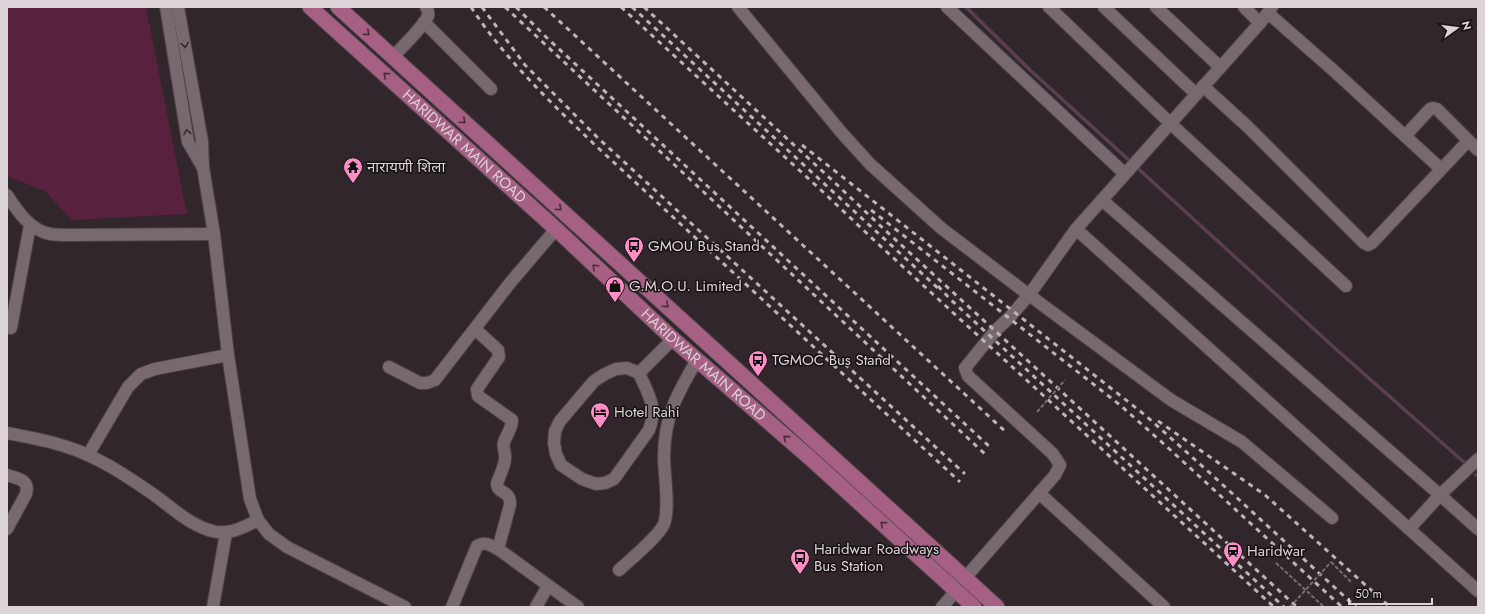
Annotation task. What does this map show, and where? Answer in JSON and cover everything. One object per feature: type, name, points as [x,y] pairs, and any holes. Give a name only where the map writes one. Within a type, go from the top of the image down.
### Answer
[{"type":"main road","name":"HARIDWAR MAIN ROAD","points":[[310,7],[556,229],[696,360],[810,458],[974,607]]},
{"type":"main road","name":"HARIDWAR MAIN ROAD","points":[[338,7],[997,607]]},
{"type":"main road","points":[[515,192],[527,179]]},
{"type":"main road","points":[[914,552],[924,541]]},
{"type":"street","points":[[166,7],[188,142],[203,167]]},
{"type":"street","points":[[178,7],[202,141],[203,167],[214,234],[228,355],[250,499],[258,520],[269,534],[287,547],[405,607]]},
{"type":"street","points":[[393,57],[424,22],[428,15],[428,10],[426,7]]},
{"type":"street","points":[[738,7],[841,132],[870,164],[941,228],[1172,400],[1242,442],[1332,518]]},
{"type":"street","points":[[947,7],[1131,168]]},
{"type":"street","points":[[1049,7],[1170,123],[1346,286]]},
{"type":"street","points":[[1104,7],[1200,90],[1248,127],[1364,244],[1368,245],[1372,243],[1468,141]]},
{"type":"street","points":[[1156,7],[1220,67]]},
{"type":"street","points":[[1244,7],[1260,23]]},
{"type":"street","points":[[965,578],[1055,475],[1060,465],[1053,454],[968,376],[965,368],[995,331],[1009,318],[1029,295],[1076,229],[1270,10],[1441,169]]},
{"type":"street","points":[[424,22],[491,89]]},
{"type":"street","points":[[1405,136],[1430,109],[1433,108],[1437,109],[1478,150]]},
{"type":"street","points":[[7,195],[18,213],[30,224],[50,234],[214,234]]},
{"type":"street","points":[[1102,200],[1440,494],[1478,529]]},
{"type":"street","points":[[11,328],[30,224]]},
{"type":"street","points":[[389,367],[420,382],[427,383],[435,380],[510,283],[556,229]]},
{"type":"street","points":[[1076,229],[1478,591]]},
{"type":"street","points":[[475,330],[500,353],[499,357],[477,389],[476,393],[478,396],[512,420],[512,424],[504,441],[503,447],[506,456],[497,483],[500,490],[508,495],[510,499],[510,506],[498,549]]},
{"type":"street","points":[[639,373],[673,339]]},
{"type":"street","points":[[88,455],[128,387],[141,374],[155,369],[228,355]]},
{"type":"street","points":[[619,570],[658,533],[664,524],[666,512],[664,457],[665,434],[669,414],[678,393],[696,360]]},
{"type":"street","points":[[627,368],[639,373],[651,399],[653,410],[652,421],[649,430],[614,479],[605,483],[596,484],[582,479],[561,465],[556,454],[554,443],[555,431],[560,421],[584,392],[594,381],[616,369],[627,368]]},
{"type":"street","points":[[7,433],[35,438],[67,447],[88,455],[121,472],[185,518],[206,530],[226,533],[240,529],[258,520]]},
{"type":"street","points":[[1408,529],[1440,494],[1478,459]]},
{"type":"street","points":[[7,475],[23,480],[27,489],[26,494],[7,529]]},
{"type":"street","points":[[1039,493],[1164,607]]},
{"type":"street","points":[[213,607],[226,533]]},
{"type":"street","points":[[452,607],[477,546],[486,543],[498,549],[578,607]]},
{"type":"street","points":[[536,607],[548,586]]},
{"type":"street","points":[[942,607],[956,591]]},
{"type":"path","points":[[1037,412],[1065,380]]},
{"type":"path","points":[[1290,607],[1331,562],[1351,582]]},
{"type":"path","points":[[1276,563],[1324,607]]},
{"type":"shaded area","points":[[7,7],[146,7],[187,214],[72,220],[45,191],[7,176]]},
{"type":"waterway","points":[[966,7],[1029,69],[1337,350],[1466,464]]},
{"type":"railway","points":[[471,7],[513,62],[578,129],[960,482]]},
{"type":"railway","points":[[482,7],[525,65],[598,138],[965,474]]},
{"type":"railway","points":[[505,7],[986,455]]},
{"type":"railway","points":[[516,7],[546,37],[991,448]]},
{"type":"railway","points":[[544,7],[1007,433]]},
{"type":"railway","points":[[621,7],[1274,607]]},
{"type":"railway","points":[[632,7],[941,291]]},
{"type":"railway","points":[[644,7],[886,231],[1297,607]]},
{"type":"railway","points":[[802,145],[1145,415],[1356,607]]},
{"type":"railway","points":[[871,210],[1120,405],[1342,607]]},
{"type":"railway","points":[[938,286],[950,299],[1284,607]]},
{"type":"railway","points":[[1158,421],[1265,495],[1390,607]]},
{"type":"place","name":"नारायणी शिला","points":[[353,184]]},
{"type":"place","name":"GMOU Bus Stand","points":[[634,263]]},
{"type":"place","name":"G.M.O.U. Limited","points":[[615,303]]},
{"type":"place","name":"TGMOC Bus Stand","points":[[758,377]]},
{"type":"place","name":"Hotel Rahi","points":[[600,429]]},
{"type":"place","name":"Haridwar","points":[[1233,568]]},
{"type":"place","name":"Haridwar Roadways Bus Station","points":[[800,575]]}]
